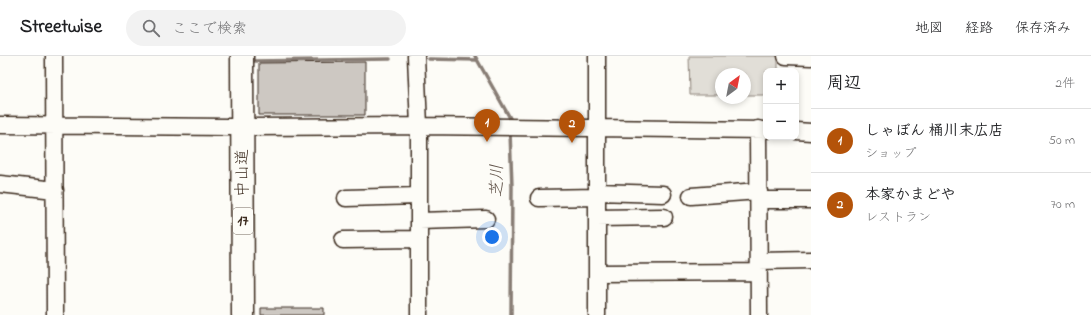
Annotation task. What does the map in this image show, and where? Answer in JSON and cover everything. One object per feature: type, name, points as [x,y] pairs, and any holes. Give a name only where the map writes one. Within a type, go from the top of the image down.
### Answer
[{"type":"highway","name":"中山道","points":[[228,56],[236,127],[243,315]]},
{"type":"highway","name":"中山道","points":[[230,315],[236,127],[242,56]]},
{"type":"street","points":[[54,56],[55,315]]},
{"type":"street","points":[[416,56],[419,126],[419,315]]},
{"type":"street","points":[[597,56],[597,315]]},
{"type":"street","points":[[786,68],[786,56],[811,57]]},
{"type":"street","points":[[0,125],[236,127],[419,126],[762,130],[759,196],[759,315]]},
{"type":"street","points":[[799,132],[811,132]]},
{"type":"street","points":[[0,184],[55,190]]},
{"type":"street","points":[[539,198],[663,194]]},
{"type":"street","points":[[346,198],[419,196]]},
{"type":"street","points":[[691,196],[759,196],[811,200]]},
{"type":"street","points":[[597,218],[664,217]]},
{"type":"street","points":[[419,221],[486,220]]},
{"type":"street","points":[[343,240],[419,239]]},
{"type":"street","points":[[597,273],[759,266],[811,260]]},
{"type":"shaded area","points":[[689,56],[778,56],[778,68],[763,68],[763,95],[751,95],[751,68],[715,68],[715,95],[690,95]]},
{"type":"building","points":[[365,62],[365,115],[259,115],[259,63]]},
{"type":"building","points":[[261,308],[324,308],[324,315],[261,315]]},
{"type":"waterway","name":"芝川","points":[[475,56],[510,118],[510,124]]},
{"type":"waterway","points":[[254,61],[390,59]]},
{"type":"waterway","points":[[429,59],[477,60]]},
{"type":"waterway","name":"芝川","points":[[510,132],[512,187],[511,315]]},
{"type":"place","name":"しゃぼん 桶川末広店","points":[[487,142]]},
{"type":"place","name":"本家かまどや","points":[[572,143]]}]
